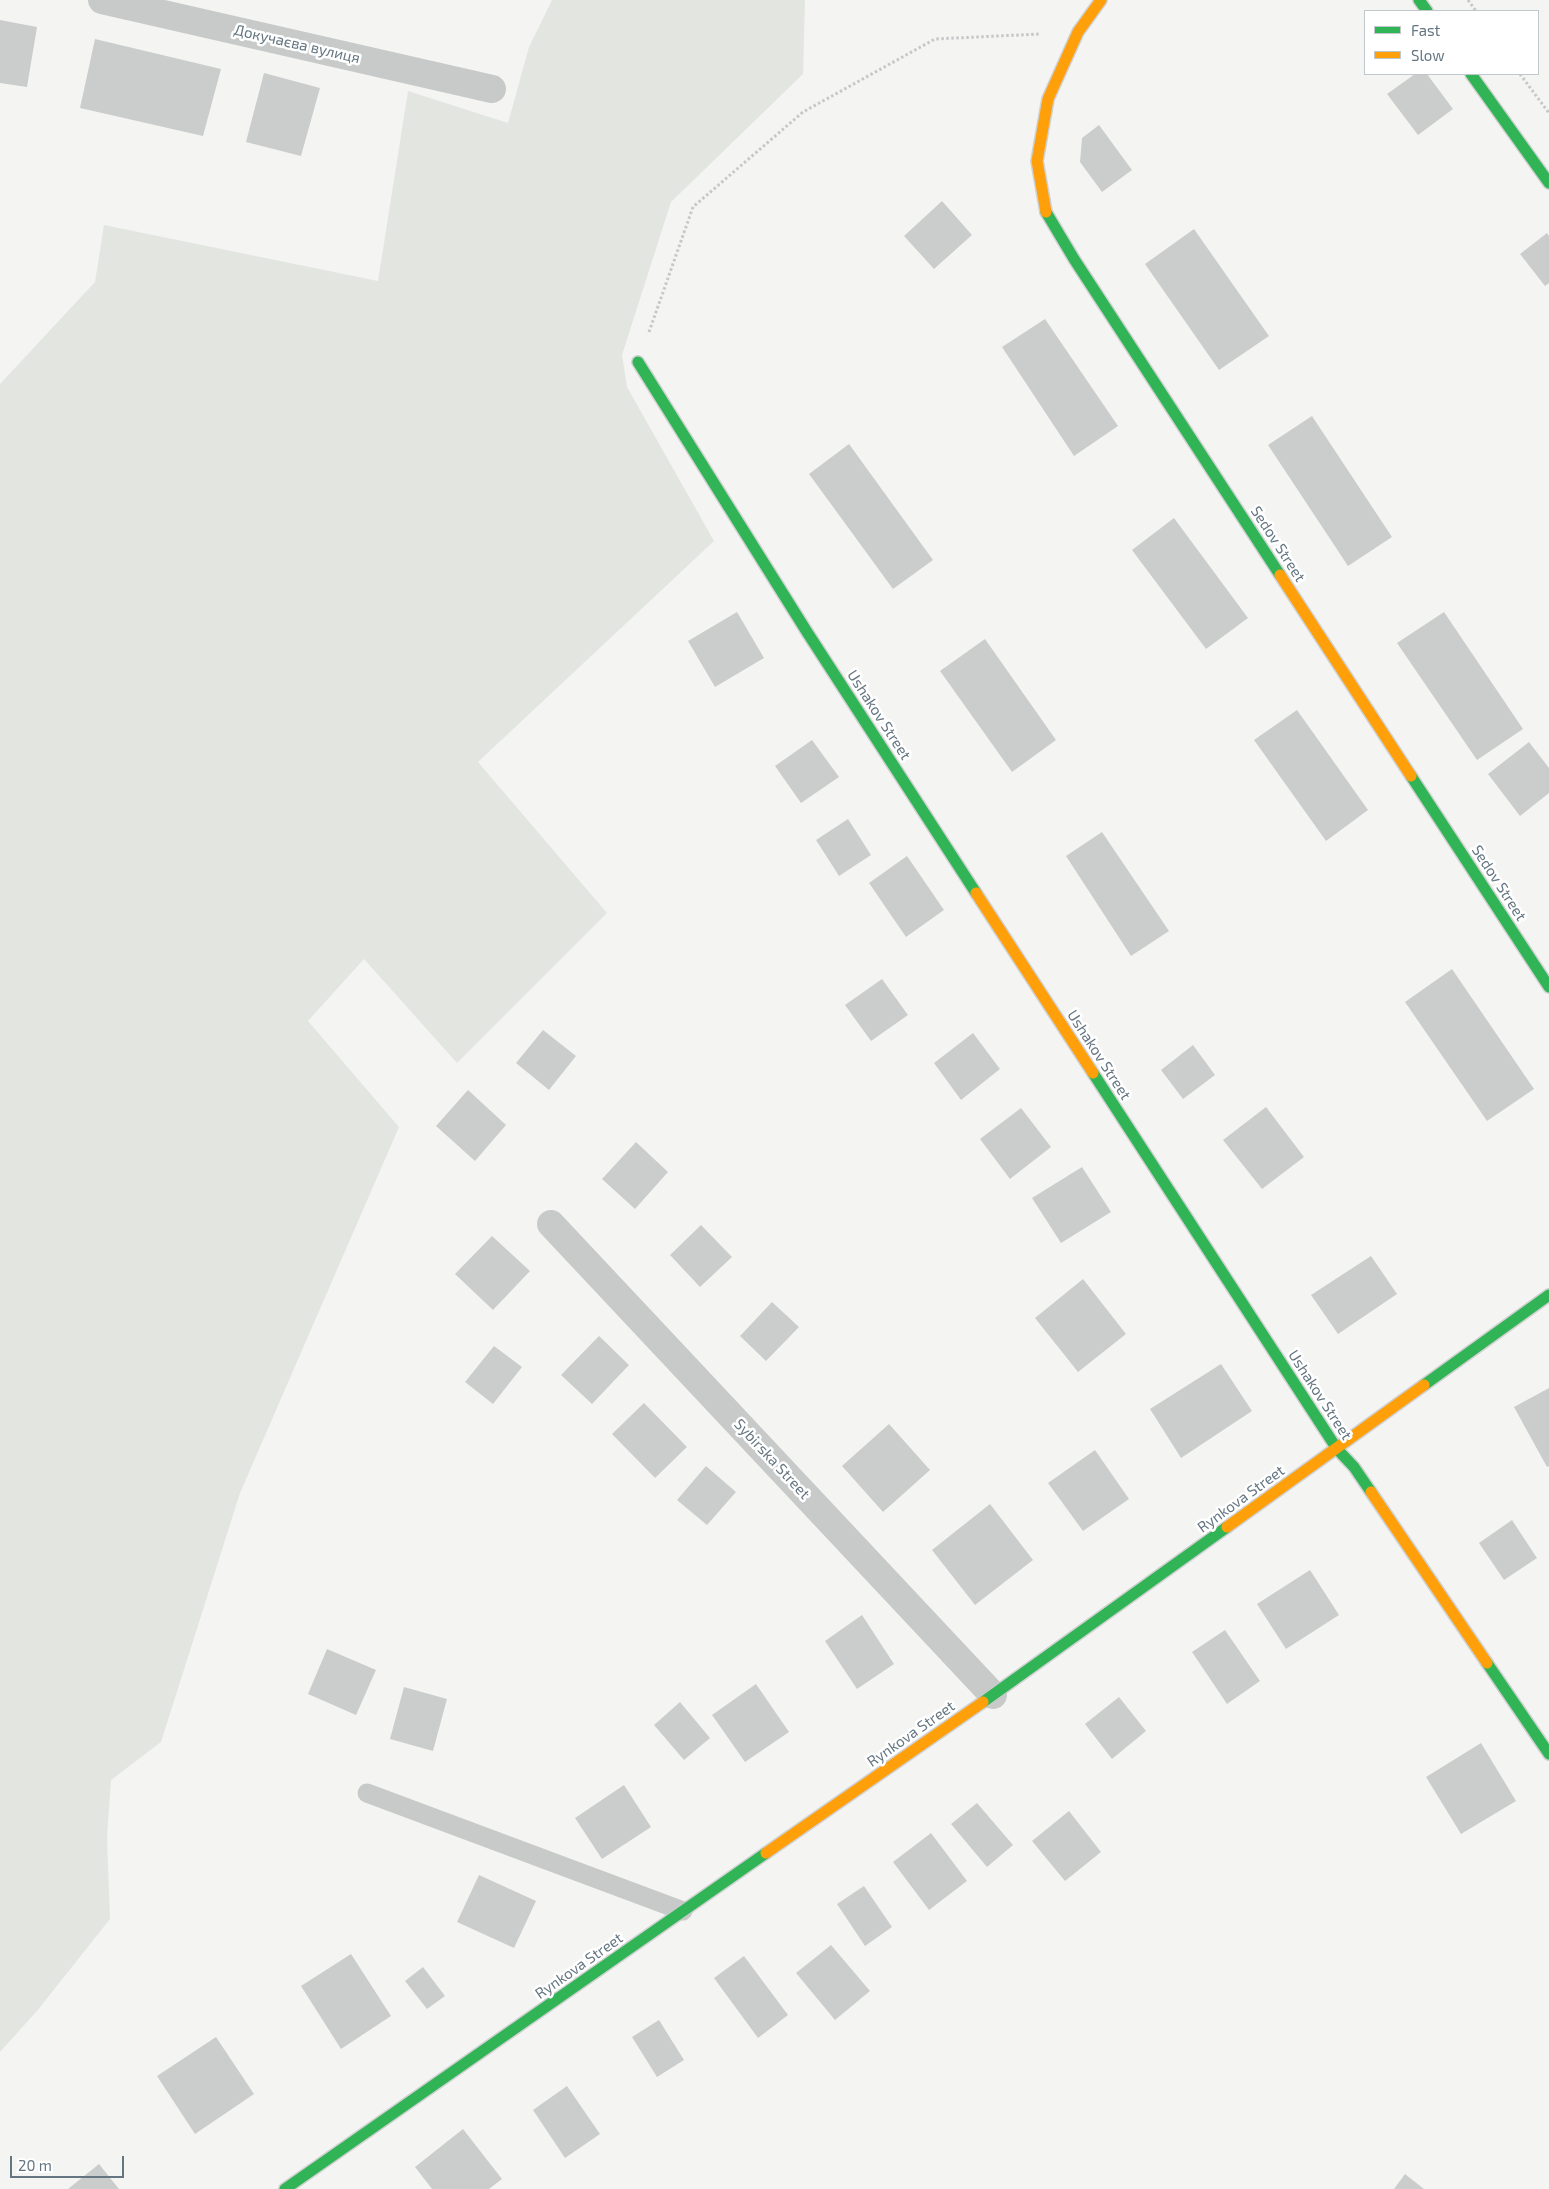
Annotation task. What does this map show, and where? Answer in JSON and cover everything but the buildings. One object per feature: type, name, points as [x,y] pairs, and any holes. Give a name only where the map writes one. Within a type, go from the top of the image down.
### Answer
[{"type":"street","name":"Докучаєва вулиця","points":[[102,0],[492,89]]},
{"type":"street","name":"Sedov Street","points":[[1101,0],[1078,32],[1048,99],[1037,161],[1045,210],[1074,259],[1549,987]]},
{"type":"street","points":[[1472,75],[1549,183]]},
{"type":"street","name":"Ushakov Street","points":[[638,362],[807,632],[1337,1449],[1354,1467],[1549,1754]]},
{"type":"street","name":"Sybirska Street","points":[[551,1224],[993,1695]]},
{"type":"street","name":"Rynkova Street","points":[[285,2189],[993,1695],[1549,1296]]},
{"type":"lane","points":[[367,1793],[683,1911]]},
{"type":"path","points":[[638,362],[693,207],[803,112],[935,39],[1078,32]]},
{"type":"path","points":[[1521,75],[1549,114]]},
{"type":"shaded area","points":[[552,0],[805,0],[803,74],[671,202],[622,355],[627,387],[714,541],[478,762],[607,913],[457,1063],[364,959],[308,1021],[399,1127],[240,1493],[161,1742],[111,1780],[107,1837],[110,1919],[37,2011],[0,2052],[0,384],[95,282],[104,225],[378,281],[408,91],[508,123],[529,47]]},
{"type":"traffic: fast","points":[[1419,0],[1426,10]]},
{"type":"traffic: fast","points":[[1472,75],[1549,183]]},
{"type":"traffic: fast","points":[[1046,212],[1074,259],[1280,575]]},
{"type":"traffic: fast","points":[[638,362],[807,632],[976,893]]},
{"type":"traffic: fast","points":[[1411,776],[1549,987]]},
{"type":"traffic: fast","points":[[1093,1073],[1337,1449],[1354,1467],[1371,1492]]},
{"type":"traffic: fast","points":[[1424,1385],[1549,1295]]},
{"type":"traffic: fast","points":[[983,1702],[1227,1527]]},
{"type":"traffic: fast","points":[[1487,1663],[1549,1754]]},
{"type":"traffic: fast","points":[[285,2189],[766,1853]]},
{"type":"traffic: slow","points":[[1046,212],[1037,161],[1048,99],[1078,32],[1101,0]]},
{"type":"traffic: slow","points":[[1280,575],[1411,776]]},
{"type":"traffic: slow","points":[[976,893],[1093,1073]]},
{"type":"traffic: slow","points":[[1227,1527],[1424,1385]]},
{"type":"traffic: slow","points":[[1371,1492],[1487,1663]]},
{"type":"traffic: slow","points":[[766,1853],[983,1702]]}]
